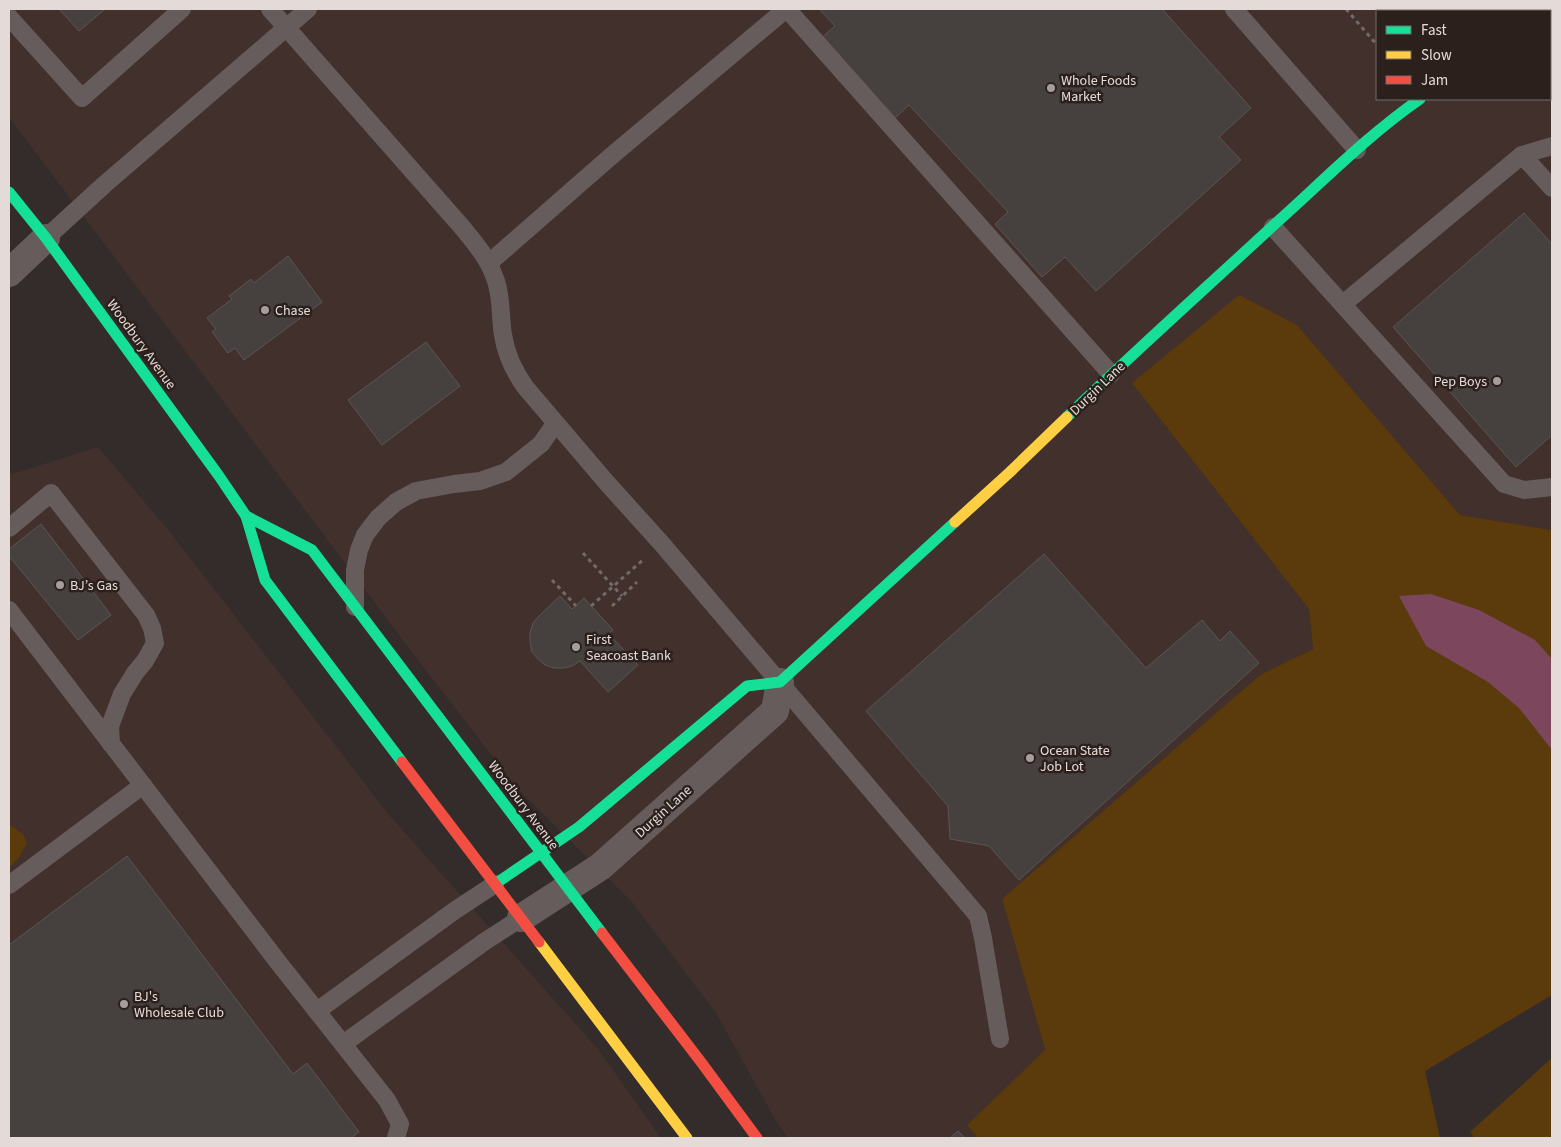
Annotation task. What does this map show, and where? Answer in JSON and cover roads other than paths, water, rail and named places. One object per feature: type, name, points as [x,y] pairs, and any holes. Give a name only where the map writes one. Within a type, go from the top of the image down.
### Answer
[{"type":"main road","name":"Durgin Lane","points":[[780,682],[1010,472],[1111,374],[1357,150],[1419,100]]},
{"type":"main road","name":"Woodbury Avenue","points":[[9,192],[46,238],[246,516],[264,580],[575,987],[687,1138]]},
{"type":"main road","name":"Woodbury Avenue","points":[[246,516],[312,550],[757,1138]]},
{"type":"main road","points":[[495,884],[580,827],[746,686],[780,682]]},
{"type":"street","points":[[9,273],[46,238]]},
{"type":"street","name":"Durgin Lane","points":[[521,918],[600,867],[775,711],[780,682]]},
{"type":"lane","points":[[9,17],[82,98],[182,9]]},
{"type":"lane","points":[[270,9],[482,251],[496,280],[500,296],[503,335],[508,355],[521,382],[606,483],[662,544],[978,916],[1000,1040]]},
{"type":"lane","points":[[46,238],[112,178],[308,9]]},
{"type":"lane","points":[[489,263],[609,158],[787,9],[1111,374]]},
{"type":"lane","points":[[1234,9],[1357,150]]},
{"type":"lane","points":[[1343,304],[1522,155],[1552,146]]},
{"type":"lane","points":[[1522,155],[1552,188]]},
{"type":"lane","points":[[1273,228],[1504,484],[1524,490],[1552,487]]},
{"type":"lane","points":[[355,607],[355,570],[359,550],[365,535],[378,518],[396,502],[416,491],[480,481],[506,472],[541,444],[556,424]]},
{"type":"lane","points":[[9,528],[51,493],[146,615],[152,628],[155,644],[122,694],[110,726],[111,744]]},
{"type":"lane","points":[[9,610],[387,1100],[400,1124],[396,1138]]},
{"type":"lane","points":[[9,885],[138,779]]},
{"type":"lane","points":[[317,1011],[454,911],[495,884]]},
{"type":"lane","points":[[343,1044],[484,942],[521,918]]},
{"type":"place","name":"Whole Foods Market","points":[[1051,88]]},
{"type":"place","name":"Chase","points":[[265,310]]},
{"type":"place","name":"Pep Boys","points":[[1497,381]]},
{"type":"place","name":"BJ’s Gas","points":[[60,585]]},
{"type":"place","name":"First Seacoast Bank","points":[[576,647]]},
{"type":"place","name":"Ocean State Job Lot","points":[[1030,758]]},
{"type":"place","name":"BJ's Wholesale Club","points":[[124,1004]]}]
